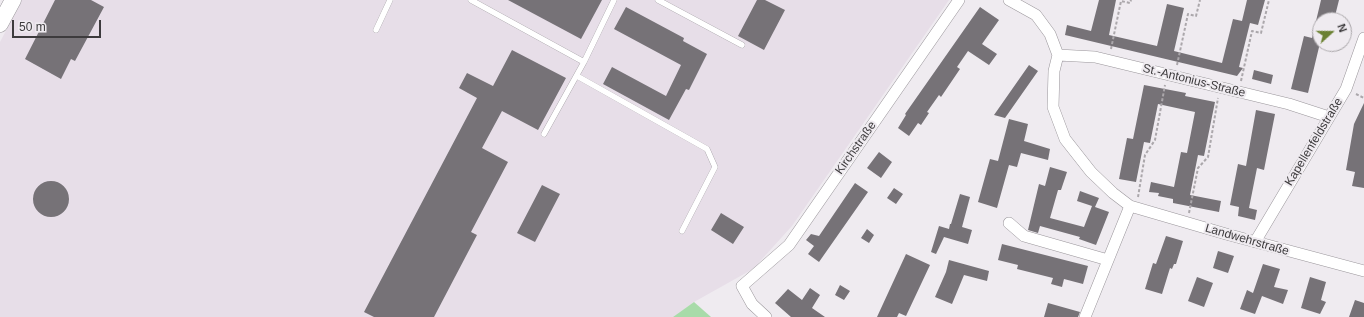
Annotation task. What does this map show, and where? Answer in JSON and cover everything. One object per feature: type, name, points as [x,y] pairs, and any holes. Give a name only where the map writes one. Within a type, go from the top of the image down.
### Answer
[{"type":"main road","points":[[0,24],[13,0]]},
{"type":"street","name":"Kirchstraße","points":[[766,317],[752,304],[742,286],[789,245],[959,0]]},
{"type":"street","points":[[1009,0],[1036,15],[1050,34],[1058,55]]},
{"type":"street","name":"Kapellenfeldstraße","points":[[1255,242],[1346,89],[1364,38]]},
{"type":"street","name":"St.-Antonius-Straße","points":[[1058,55],[1096,57],[1289,104],[1329,116]]},
{"type":"street","name":"Landwehrstraße","points":[[1058,55],[1054,71],[1053,107],[1064,140],[1091,172],[1113,193],[1133,207],[1364,271]]},
{"type":"street","points":[[1085,317],[1108,260],[1133,207]]},
{"type":"street","points":[[1009,223],[1024,236],[1108,260]]},
{"type":"lane","points":[[376,30],[390,0]]},
{"type":"lane","points":[[472,0],[584,62]]},
{"type":"lane","points":[[544,134],[577,76],[614,0]]},
{"type":"lane","points":[[658,0],[742,45]]},
{"type":"lane","points":[[577,76],[707,149],[715,167],[682,230]]},
{"type":"path","points":[[1108,60],[1121,1],[1130,3],[1131,0]]},
{"type":"path","points":[[1133,207],[1145,156],[1155,140],[1188,14],[1196,16],[1200,0]]},
{"type":"path","points":[[1239,92],[1252,31],[1261,33],[1269,0]]},
{"type":"path","points":[[1187,223],[1198,168],[1208,157],[1220,87]]},
{"type":"shaded area","points":[[22,0],[949,0],[792,226],[753,269],[694,302],[673,317],[0,317],[0,42]]},
{"type":"green space","points":[[694,302],[711,317],[673,317]]},
{"type":"building","points":[[55,0],[91,0],[104,7],[75,61],[71,59],[61,79],[25,59]]},
{"type":"building","points":[[508,0],[602,0],[581,39]]},
{"type":"building","points":[[757,0],[765,0],[785,10],[764,50],[738,36]]},
{"type":"building","points":[[1099,0],[1116,0],[1109,35],[1157,46],[1167,4],[1184,8],[1174,51],[1222,63],[1233,19],[1242,21],[1247,0],[1265,0],[1258,25],[1250,23],[1239,67],[1243,68],[1237,76],[1065,35],[1067,25],[1091,31]]},
{"type":"building","points":[[1321,0],[1339,0],[1336,12],[1318,12]]},
{"type":"building","points":[[626,7],[684,38],[683,41],[707,54],[689,90],[686,89],[669,120],[603,84],[612,67],[666,96],[681,65],[614,29]]},
{"type":"building","points":[[980,7],[999,20],[982,44],[997,54],[989,65],[968,51],[957,67],[960,69],[941,97],[939,95],[927,112],[929,113],[921,125],[918,123],[909,136],[898,128],[906,115],[905,114]]},
{"type":"building","points":[[1304,36],[1312,38],[1312,52],[1318,52],[1308,93],[1291,89]]},
{"type":"building","points":[[512,50],[566,78],[538,130],[502,111],[482,148],[508,162],[471,232],[477,235],[434,317],[374,317],[364,312],[477,98],[459,88],[467,73],[493,86]]},
{"type":"building","points":[[1029,65],[1038,71],[1005,118],[994,115]]},
{"type":"building","points":[[1254,70],[1273,75],[1271,84],[1252,79]]},
{"type":"building","points":[[1144,85],[1186,93],[1185,96],[1215,102],[1204,156],[1198,155],[1190,195],[1221,201],[1219,212],[1173,203],[1173,199],[1158,196],[1159,193],[1149,192],[1151,182],[1174,187],[1181,152],[1187,153],[1195,112],[1158,104],[1150,143],[1144,142],[1136,182],[1119,179],[1127,138],[1133,139]]},
{"type":"building","points":[[1364,103],[1364,188],[1352,186],[1355,172],[1346,170],[1354,124]]},
{"type":"building","points":[[1256,110],[1275,114],[1264,170],[1257,168],[1249,208],[1257,210],[1255,220],[1238,216],[1239,207],[1230,205],[1238,164],[1246,166]]},
{"type":"building","points":[[1009,119],[1028,124],[1024,141],[1050,149],[1048,160],[1021,153],[1017,167],[1009,165],[997,208],[978,202],[990,159],[998,161]]},
{"type":"building","points":[[879,152],[892,162],[881,178],[867,168]]},
{"type":"building","points":[[1050,167],[1067,172],[1061,190],[1058,190],[1050,218],[1084,227],[1092,206],[1077,201],[1080,191],[1099,198],[1095,207],[1109,212],[1096,245],[1079,239],[1080,237],[1040,226],[1038,233],[1028,230],[1039,184],[1045,186]]},
{"type":"building","points":[[51,181],[61,184],[66,189],[69,199],[66,209],[61,214],[51,217],[41,214],[36,209],[33,199],[36,189],[41,184]]},
{"type":"building","points":[[855,183],[868,192],[819,262],[808,254],[814,246],[806,240],[811,234],[819,236]]},
{"type":"building","points":[[542,185],[560,194],[535,242],[517,233]]},
{"type":"building","points":[[894,188],[903,194],[896,204],[887,198]]},
{"type":"building","points":[[960,194],[970,197],[962,227],[972,230],[968,244],[944,237],[936,254],[931,252],[939,226],[949,229]]},
{"type":"building","points":[[721,213],[744,227],[733,244],[711,230]]},
{"type":"building","points":[[867,229],[874,235],[869,243],[861,238]]},
{"type":"building","points":[[1166,236],[1183,241],[1176,264],[1174,264],[1172,269],[1170,268],[1162,294],[1145,289],[1153,263],[1156,264]]},
{"type":"building","points":[[1002,244],[1088,266],[1083,284],[1064,279],[1062,287],[1051,284],[1053,278],[1017,269],[1018,265],[998,260]]},
{"type":"building","points":[[1218,251],[1234,256],[1228,273],[1213,268]]},
{"type":"building","points":[[906,254],[930,265],[906,316],[899,313],[897,317],[877,317]]},
{"type":"building","points":[[949,260],[989,271],[987,281],[964,275],[952,304],[935,297],[946,272]]},
{"type":"building","points":[[1263,264],[1280,269],[1274,287],[1288,290],[1283,304],[1262,296],[1255,314],[1240,309],[1247,290],[1253,293]]},
{"type":"building","points":[[1197,277],[1213,283],[1204,307],[1188,301]]},
{"type":"building","points":[[1310,277],[1326,282],[1321,300],[1326,302],[1320,314],[1301,308]]},
{"type":"building","points":[[840,285],[850,291],[844,300],[835,295]]},
{"type":"building","points":[[810,288],[820,295],[812,308],[825,317],[791,317],[775,303],[788,289],[802,300]]},
{"type":"building","points":[[1355,300],[1364,303],[1364,317],[1349,317]]},
{"type":"building","points":[[1048,303],[1080,312],[1078,317],[1044,317]]}]
